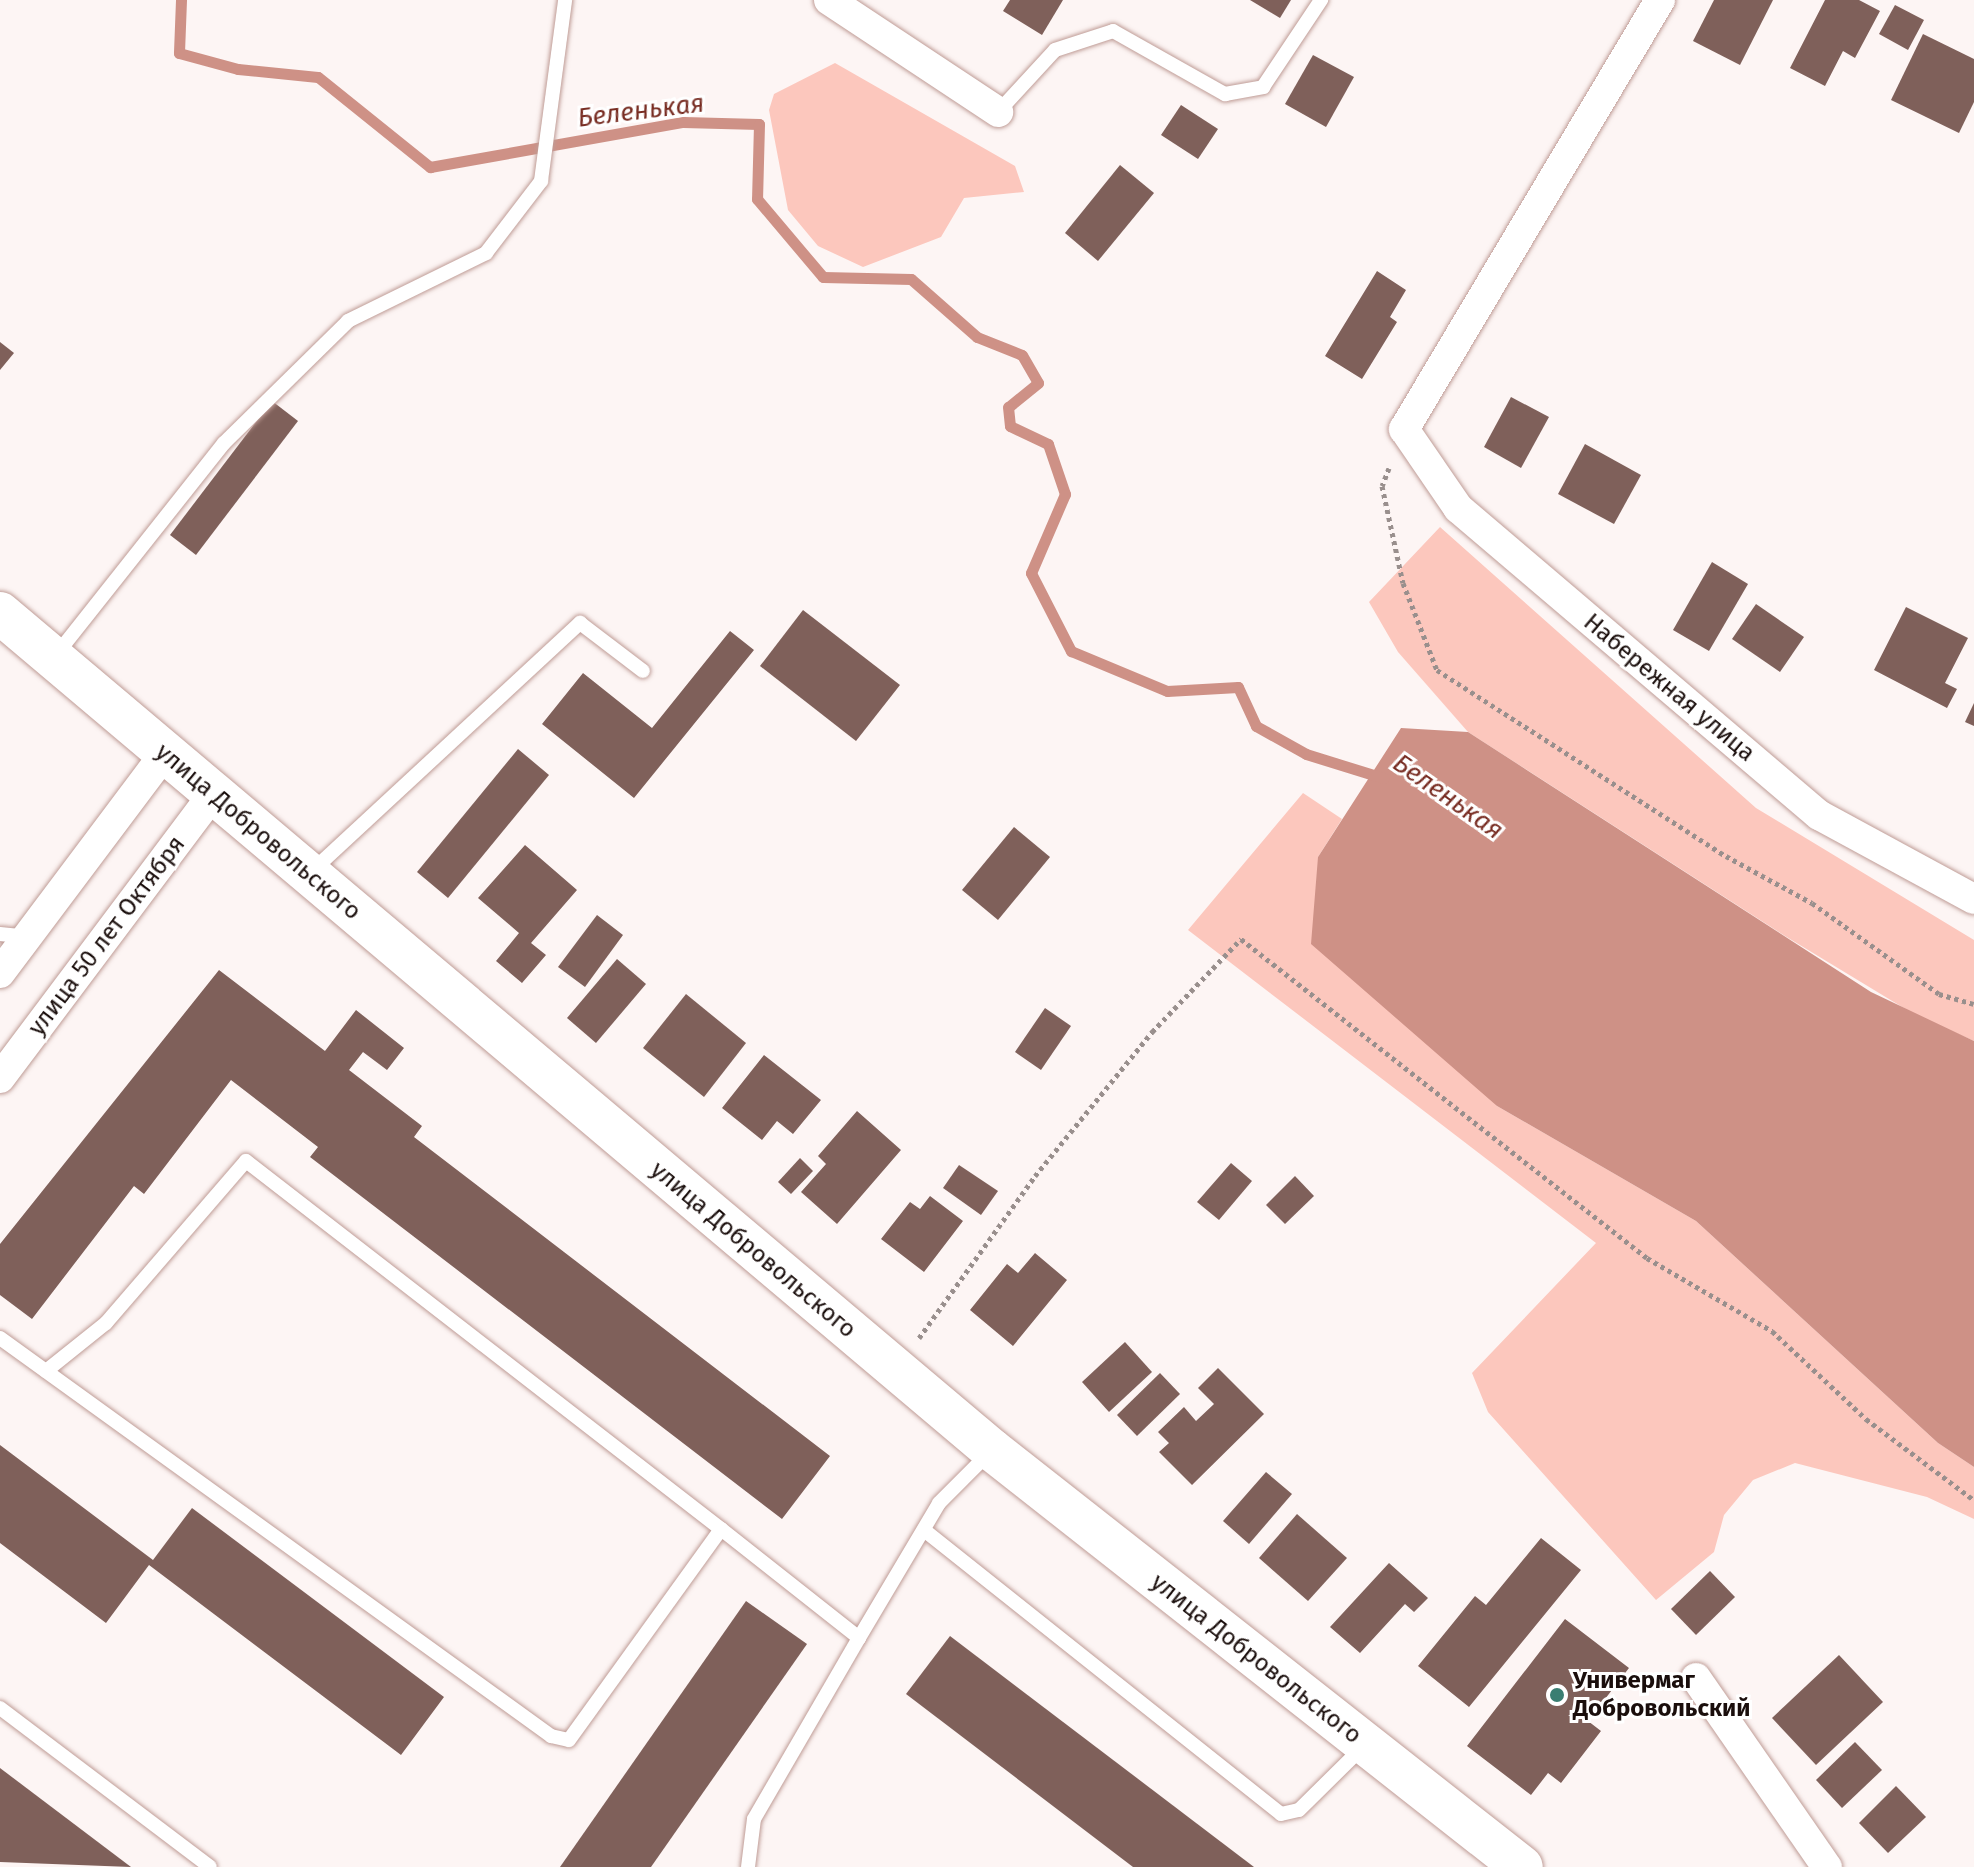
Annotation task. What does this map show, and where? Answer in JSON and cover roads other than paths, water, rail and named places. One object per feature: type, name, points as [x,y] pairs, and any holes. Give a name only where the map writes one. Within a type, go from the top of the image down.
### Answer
[{"type":"street","points":[[829,0],[998,112]]},
{"type":"street","name":"Набережная улица","points":[[1660,0],[1404,429],[1458,508],[1819,815],[1974,899]]},
{"type":"street","name":"улица Добровольского","points":[[0,613],[992,1450],[1522,1867]]},
{"type":"street","points":[[0,973],[13,936],[165,753]]},
{"type":"street","name":"улица 50 лет Октября","points":[[0,1078],[213,794]]},
{"type":"street","points":[[1696,1678],[1827,1867]]},
{"type":"lane","points":[[53,658],[224,443],[348,321],[486,253],[541,181],[565,0]]},
{"type":"lane","points":[[998,112],[1055,50],[1113,31],[1225,94],[1263,87],[1321,0]]},
{"type":"lane","points":[[308,875],[580,623],[643,671]]},
{"type":"lane","points":[[46,1371],[106,1323],[246,1161],[859,1638]]},
{"type":"lane","points":[[0,1338],[551,1736],[569,1740],[581,1732],[721,1529]]},
{"type":"lane","points":[[748,1867],[754,1819],[859,1638],[924,1530],[992,1450]]},
{"type":"lane","points":[[924,1530],[1281,1814],[1299,1810],[1365,1745]]},
{"type":"lane","points":[[0,1708],[210,1867]]},
{"type":"water","points":[[1401,728],[1468,732],[1871,992],[1974,1041],[1974,1467],[1938,1443],[1696,1221],[1497,1106],[1311,944],[1318,857]]},
{"type":"waterway","name":"Беленькая","points":[[181,0],[179,53],[238,69],[318,77],[430,167],[683,122],[759,124],[757,199],[823,277],[911,279],[977,337],[1022,355],[1038,383],[1008,407],[1010,426],[1048,444],[1065,494],[1031,573],[1071,651],[1167,691],[1238,687],[1256,726],[1306,754],[1383,778]]},
{"type":"place","name":"Универмаг Добровольский","points":[[1557,1695]]}]
